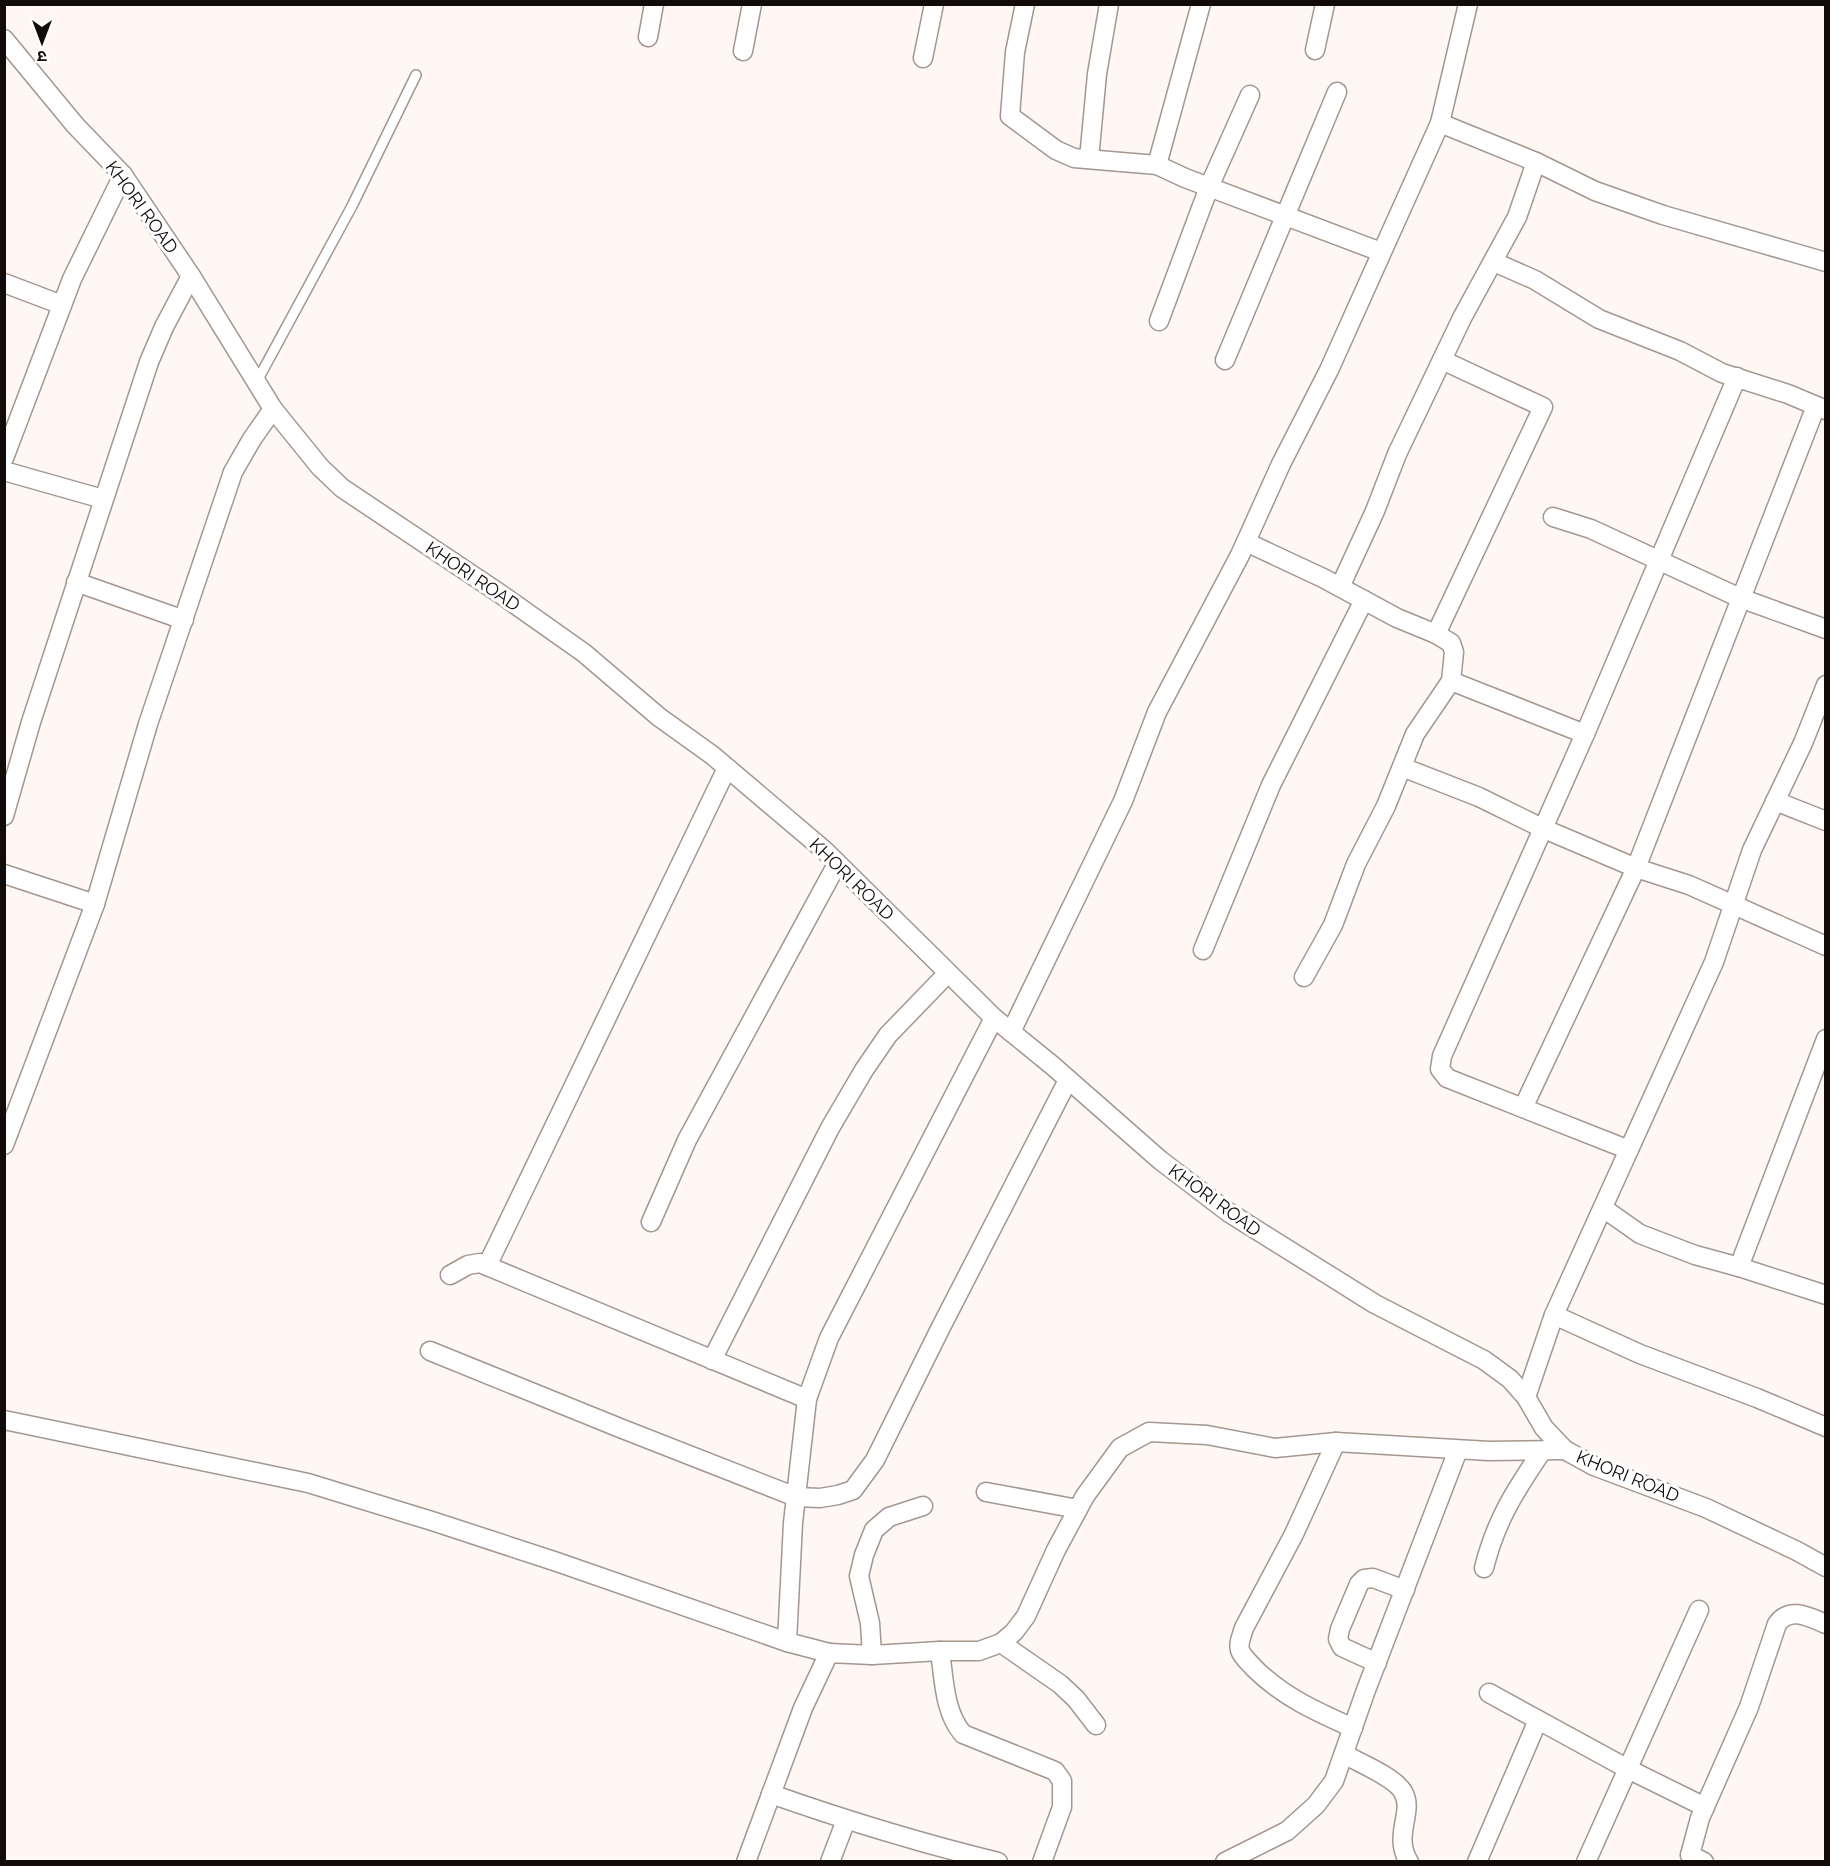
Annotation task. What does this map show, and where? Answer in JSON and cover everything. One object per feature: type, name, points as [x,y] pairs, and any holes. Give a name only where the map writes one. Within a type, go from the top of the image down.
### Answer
[{"type":"street","points":[[648,37],[654,4]]},
{"type":"street","points":[[743,51],[752,4]]},
{"type":"street","points":[[923,58],[934,4]]},
{"type":"street","points":[[1025,4],[1015,52],[1010,116],[1056,150],[1074,158],[1157,165],[1381,252]]},
{"type":"street","points":[[1089,159],[1097,74],[1109,4]]},
{"type":"street","points":[[1157,165],[1201,4]]},
{"type":"street","points":[[1315,50],[1325,4]]},
{"type":"street","points":[[1011,1032],[1123,801],[1157,712],[1199,637],[1281,464],[1329,370],[1440,123],[1468,4]]},
{"type":"street","name":"KHORI ROAD","points":[[4,39],[75,125],[123,175],[191,276],[273,409],[320,467],[342,489],[499,592],[584,653],[659,717],[728,768],[837,864],[994,1018],[1160,1161],[1228,1212],[1375,1304],[1484,1360],[1510,1380],[1526,1397],[1544,1428],[1565,1450],[1594,1466],[1707,1508],[1826,1567]]},
{"type":"street","points":[[1224,360],[1337,92]]},
{"type":"street","points":[[1159,321],[1209,187],[1251,95]]},
{"type":"street","points":[[1440,123],[1536,162],[1595,191],[1663,215],[1826,262]]},
{"type":"street","points":[[1340,587],[1375,511],[1397,454],[1462,318],[1517,218],[1536,162]]},
{"type":"street","points":[[4,458],[72,279],[123,175]]},
{"type":"street","points":[[1494,262],[1535,280],[1599,319],[1680,351],[1722,373],[1788,394],[1821,408],[1740,598],[1636,868],[1523,1108]]},
{"type":"street","points":[[4,816],[31,722],[149,362],[164,327],[191,276]]},
{"type":"street","points":[[4,283],[62,305]]},
{"type":"street","points":[[1436,634],[1543,407],[1442,360]]},
{"type":"street","points":[[1629,1150],[1448,1078],[1440,1069],[1442,1056],[1585,734],[1737,377]]},
{"type":"street","points":[[4,1145],[95,904],[148,724],[233,472],[273,409]]},
{"type":"street","points":[[4,471],[103,499]]},
{"type":"street","points":[[1553,518],[1591,529],[1740,598],[1826,629]]},
{"type":"street","points":[[1246,542],[1340,587],[1397,618],[1436,634],[1451,643],[1454,652],[1451,681],[1414,734],[1386,806],[1356,864],[1333,925],[1304,977]]},
{"type":"street","points":[[76,582],[184,620]]},
{"type":"street","points":[[1203,950],[1271,785],[1364,600]]},
{"type":"street","points":[[1451,681],[1585,734]]},
{"type":"street","points":[[1526,1397],[1554,1315],[1714,962],[1752,850],[1775,801],[1818,726],[1826,685]]},
{"type":"street","points":[[1402,767],[1479,797],[1542,828],[1636,868],[1689,885],[1826,946]]},
{"type":"street","points":[[488,1266],[728,768]]},
{"type":"street","points":[[1775,801],[1826,821]]},
{"type":"street","points":[[651,1222],[687,1140],[837,864]]},
{"type":"street","points":[[4,874],[95,904]]},
{"type":"street","points":[[712,1360],[830,1128],[864,1070],[888,1035],[948,973]]},
{"type":"street","points":[[787,1642],[796,1497],[807,1399],[829,1338],[994,1018]]},
{"type":"street","points":[[1739,1267],[1826,1039]]},
{"type":"street","points":[[430,1350],[796,1497],[820,1498],[853,1490],[875,1460],[939,1329],[1068,1080]]},
{"type":"street","points":[[1603,1208],[1640,1234],[1695,1255],[1826,1295]]},
{"type":"street","points":[[450,1275],[468,1265],[480,1263],[807,1399]]},
{"type":"street","points":[[1554,1315],[1640,1354],[1826,1426]]},
{"type":"street","points":[[4,1420],[308,1483],[536,1555],[787,1642],[829,1653],[872,1655],[979,1651],[1001,1643],[1014,1632],[1026,1616],[1056,1550],[1085,1496],[1120,1448],[1149,1432],[1208,1435],[1275,1448],[1336,1442],[1458,1450],[1565,1450]]},
{"type":"street","points":[[1336,1442],[1294,1534],[1244,1628],[1240,1639],[1240,1650],[1247,1661],[1269,1683],[1287,1696],[1353,1728]]},
{"type":"street","points":[[1225,1862],[1287,1831],[1316,1805],[1334,1781],[1458,1450]]},
{"type":"street","points":[[1484,1568],[1491,1540],[1501,1517],[1542,1450]]},
{"type":"street","points":[[986,1492],[1078,1509]]},
{"type":"street","points":[[872,1655],[870,1623],[859,1576],[864,1555],[874,1530],[889,1517],[923,1506]]},
{"type":"street","points":[[1377,1663],[1342,1647],[1338,1639],[1340,1629],[1359,1584],[1365,1579],[1373,1578],[1405,1590]]},
{"type":"street","points":[[1586,1862],[1699,1610]]},
{"type":"street","points":[[1693,1859],[1705,1807],[1749,1707],[1777,1624],[1782,1617],[1791,1613],[1805,1615],[1826,1624]]},
{"type":"street","points":[[1001,1643],[1060,1684],[1076,1699],[1096,1725]]},
{"type":"street","points":[[940,1651],[948,1705],[954,1724],[963,1734],[1055,1771],[1062,1781],[1062,1807],[1042,1862]]},
{"type":"street","points":[[746,1862],[803,1708],[829,1653]]},
{"type":"street","points":[[1489,1693],[1628,1769],[1705,1807]]},
{"type":"street","points":[[1477,1862],[1538,1720]]},
{"type":"street","points":[[1344,1754],[1394,1783],[1404,1793],[1406,1803],[1401,1845],[1408,1862]]},
{"type":"street","points":[[771,1794],[937,1855],[998,1862]]},
{"type":"street","points":[[830,1862],[846,1820]]},
{"type":"lane","points":[[256,383],[352,206],[416,75]]}]
